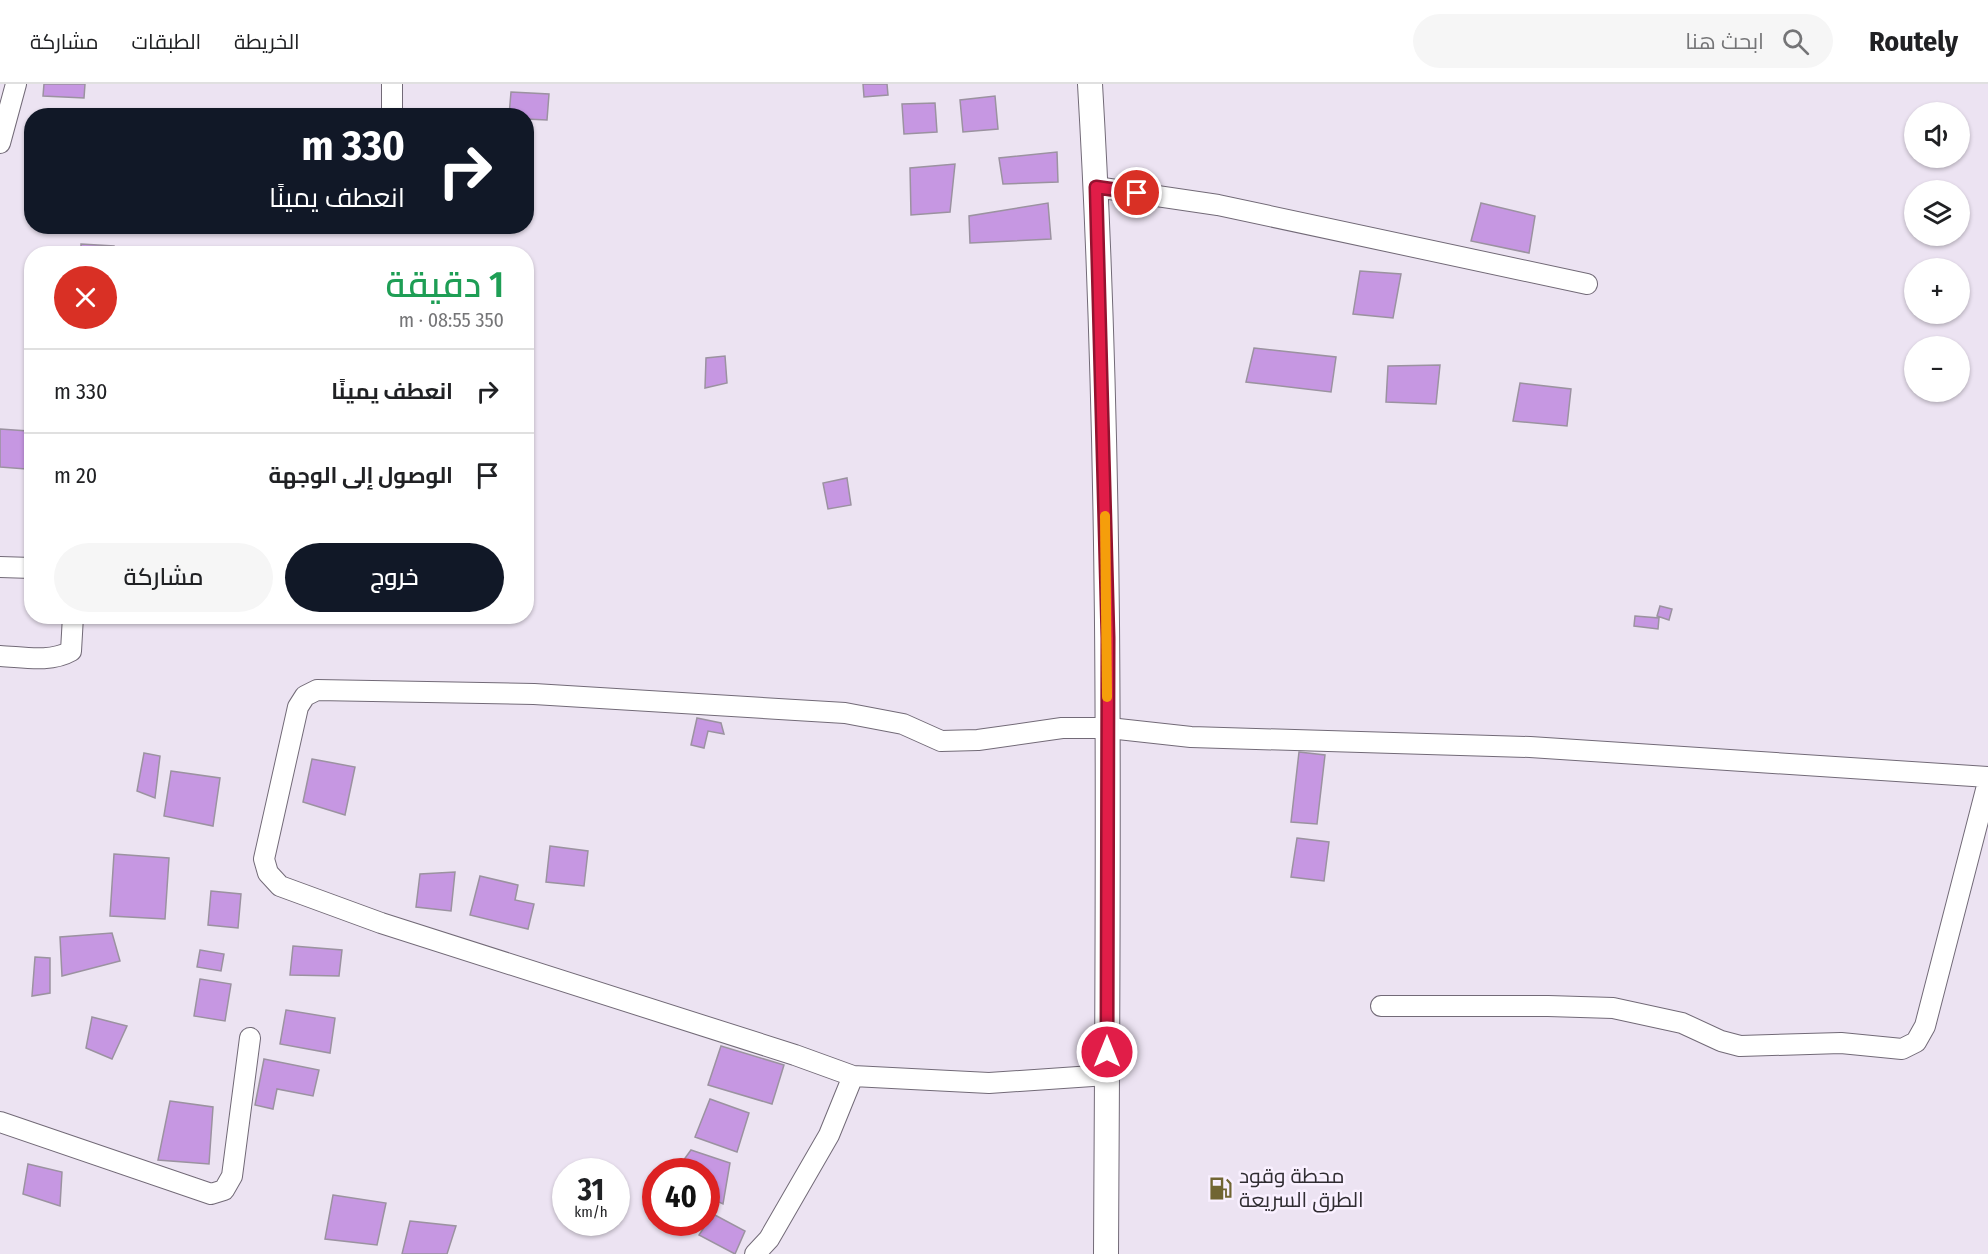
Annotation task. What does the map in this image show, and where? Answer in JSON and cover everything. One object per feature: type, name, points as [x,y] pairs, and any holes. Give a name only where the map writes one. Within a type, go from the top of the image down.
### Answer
[{"type":"street","points":[[0,143],[16,84]]},
{"type":"street","points":[[392,84],[392,108]]},
{"type":"street","points":[[1090,84],[1096,187],[1109,728],[1106,1254]]},
{"type":"street","points":[[1096,187],[1218,206],[1587,284]]},
{"type":"street","points":[[0,567],[24,568]]},
{"type":"street","points":[[0,656],[43,658],[62,656],[71,651],[73,624]]},
{"type":"street","points":[[1107,1075],[989,1083],[853,1076],[795,1055],[381,924],[280,886],[268,873],[264,859],[298,706],[305,696],[317,690],[522,694],[845,713],[903,724],[941,741],[978,740],[1062,728],[1109,728],[1191,737],[1530,747],[1988,777]]},
{"type":"street","points":[[1382,1006],[1613,1008],[1682,1023],[1721,1041],[1740,1046],[1841,1043],[1902,1049],[1916,1042],[1925,1026],[1988,782]]},
{"type":"street","points":[[0,1122],[210,1194],[224,1190],[232,1176],[250,1038]]},
{"type":"street","points":[[755,1254],[769,1239],[829,1135],[853,1076]]},
{"type":"building","points":[[44,84],[85,84],[84,98],[43,96]]},
{"type":"building","points":[[863,84],[887,84],[888,95],[864,97]]},
{"type":"building","points":[[511,92],[549,94],[547,120],[534,119],[534,108],[510,108]]},
{"type":"building","points":[[995,96],[998,129],[963,132],[960,100]]},
{"type":"building","points":[[935,103],[937,132],[904,134],[902,104]]},
{"type":"building","points":[[1057,152],[1058,182],[1003,184],[999,158]]},
{"type":"building","points":[[955,164],[950,212],[911,215],[910,168]]},
{"type":"building","points":[[1048,203],[1051,239],[970,243],[969,216]]},
{"type":"building","points":[[1481,203],[1535,216],[1529,253],[1471,241]]},
{"type":"building","points":[[81,244],[114,246],[81,246]]},
{"type":"building","points":[[1360,271],[1401,274],[1393,318],[1353,314]]},
{"type":"building","points":[[1254,348],[1336,357],[1331,392],[1246,382]]},
{"type":"building","points":[[725,356],[727,383],[705,388],[706,358]]},
{"type":"building","points":[[1440,365],[1436,404],[1386,402],[1388,366]]},
{"type":"building","points":[[1520,383],[1571,389],[1567,426],[1513,421]]},
{"type":"building","points":[[0,429],[24,431],[24,469],[0,467]]},
{"type":"building","points":[[847,478],[851,505],[828,509],[823,483]]},
{"type":"building","points":[[1660,606],[1672,609],[1669,620],[1657,616]]},
{"type":"building","points":[[1635,616],[1659,618],[1658,629],[1634,626]]},
{"type":"building","points":[[697,718],[721,723],[724,734],[708,731],[704,748],[691,745]]},
{"type":"building","points":[[1299,752],[1325,755],[1317,824],[1291,822]]},
{"type":"building","points":[[144,753],[160,756],[155,798],[137,791]]},
{"type":"building","points":[[312,759],[355,767],[345,815],[303,802]]},
{"type":"building","points":[[171,771],[220,778],[213,826],[164,816]]},
{"type":"building","points":[[1297,838],[1329,842],[1324,881],[1291,877]]},
{"type":"building","points":[[550,846],[588,851],[584,886],[546,882]]},
{"type":"building","points":[[114,854],[169,858],[165,919],[110,916]]},
{"type":"building","points":[[455,872],[451,911],[416,907],[420,874]]},
{"type":"building","points":[[480,876],[518,885],[515,900],[534,904],[528,929],[470,915]]},
{"type":"building","points":[[211,891],[241,894],[238,928],[208,925]]},
{"type":"building","points":[[112,933],[120,961],[62,976],[60,937]]},
{"type":"building","points":[[293,946],[342,950],[339,976],[290,975]]},
{"type":"building","points":[[200,950],[224,954],[221,971],[197,967]]},
{"type":"building","points":[[35,957],[50,958],[50,993],[32,996]]},
{"type":"building","points":[[200,979],[231,984],[225,1021],[194,1016]]},
{"type":"building","points":[[286,1010],[335,1018],[330,1053],[280,1044]]},
{"type":"building","points":[[92,1017],[127,1026],[112,1059],[86,1048]]},
{"type":"building","points":[[721,1046],[784,1065],[772,1104],[708,1085]]},
{"type":"building","points":[[264,1059],[319,1070],[313,1096],[277,1089],[273,1109],[255,1105]]},
{"type":"building","points":[[710,1099],[749,1113],[737,1152],[695,1137]]},
{"type":"building","points":[[170,1101],[213,1107],[209,1164],[158,1160]]},
{"type":"building","points":[[691,1150],[715,1158],[685,1158]]},
{"type":"building","points":[[720,1160],[730,1163],[723,1204],[720,1203]]},
{"type":"building","points":[[28,1164],[62,1172],[60,1206],[23,1194]]},
{"type":"building","points":[[333,1195],[386,1203],[377,1245],[325,1239]]},
{"type":"building","points":[[720,1218],[745,1231],[735,1254],[701,1236],[720,1236]]},
{"type":"building","points":[[410,1221],[456,1226],[447,1254],[402,1254]]},
{"type":"slow traffic","points":[[1105,516],[1107,697]]},
{"type":"place","name":"محطة وقود الطرق السريعة","points":[[1221,1188]]},
{"type":"route","points":[[1107,1052],[1109,728],[1106,674],[1108,638],[1096,187],[1137,193]]}]
